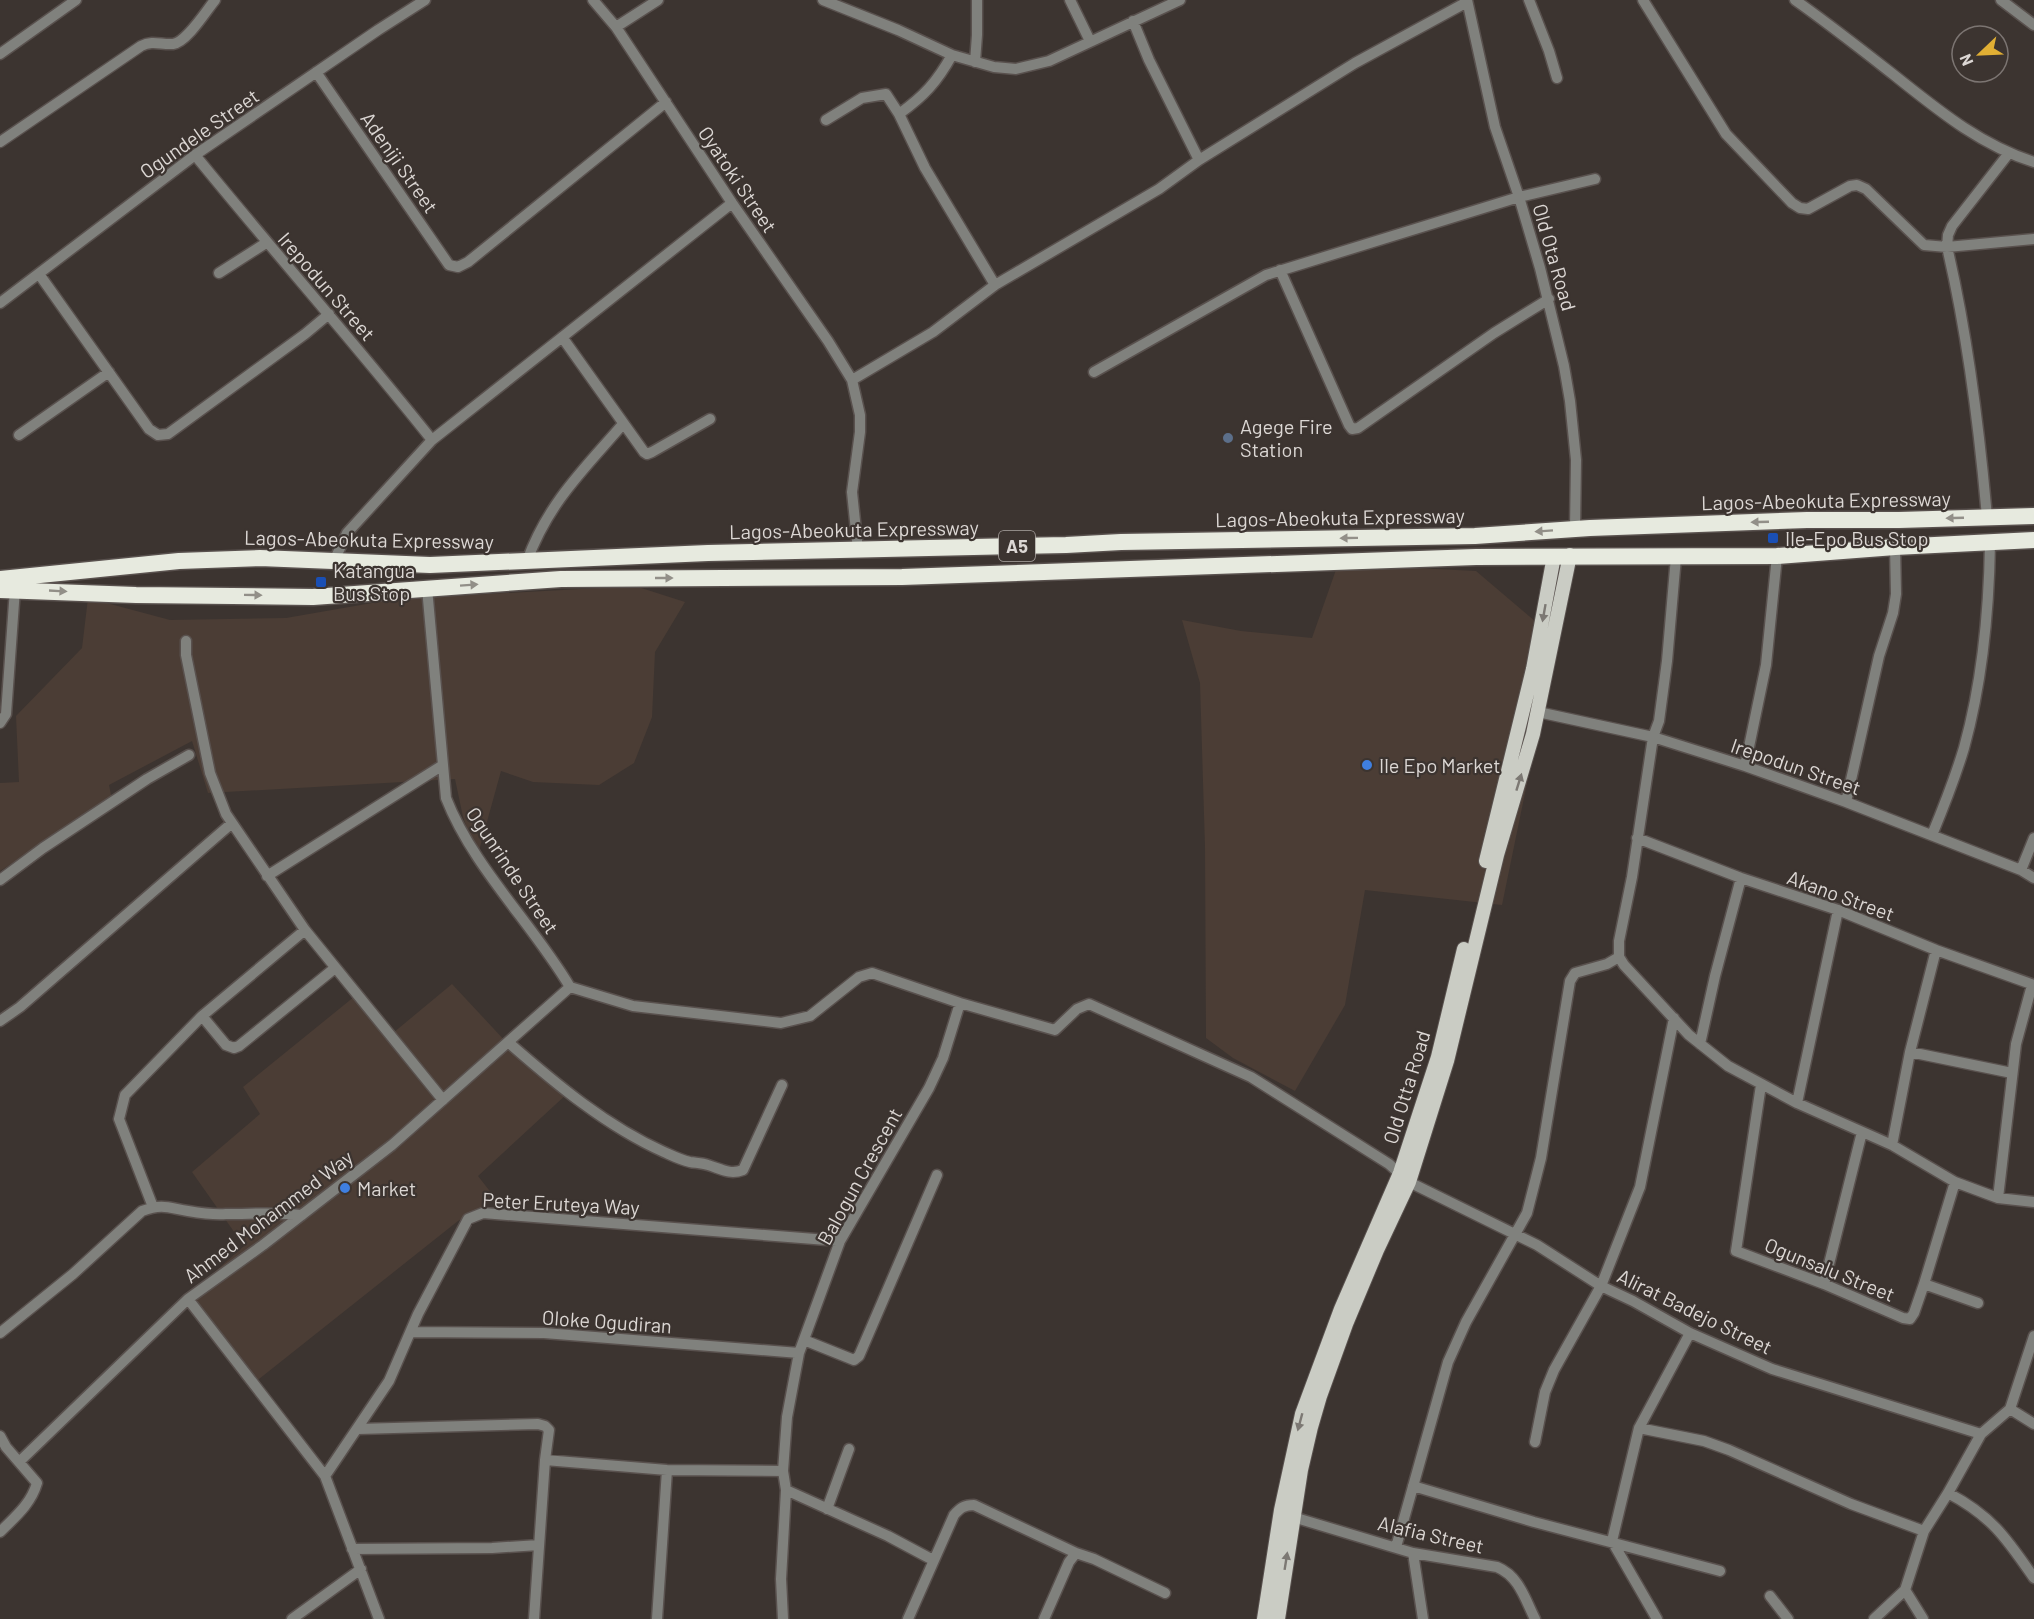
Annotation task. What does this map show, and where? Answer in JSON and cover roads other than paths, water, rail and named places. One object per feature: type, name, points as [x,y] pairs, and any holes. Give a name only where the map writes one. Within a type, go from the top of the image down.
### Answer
[{"type":"highway","name":"Lagos-Abeokuta Expressway","points":[[5,584],[179,561],[260,558],[430,565],[595,556],[1121,542],[1475,536],[1575,529],[1807,520],[2034,516]]},
{"type":"highway","name":"A5","points":[[5,584],[136,595],[313,597],[561,579],[902,577],[1381,560],[1562,556],[1777,556],[1895,546],[2034,540]]},
{"type":"main road","points":[[1405,1178],[1447,1061],[1497,855],[1538,712],[1562,556]]},
{"type":"main road","name":"Old Otta Road","points":[[1278,1619],[1304,1452],[1320,1395],[1346,1324],[1405,1178],[1438,1057],[1562,556]]},
{"type":"main road","name":"Old Otta Road","points":[[1264,1619],[1281,1510],[1302,1414],[1341,1309],[1405,1178]]},
{"type":"street","points":[[0,54],[76,0]]},
{"type":"street","points":[[0,142],[141,46],[155,42],[178,43],[215,0]]},
{"type":"street","name":"Ogundele Street","points":[[0,303],[195,155],[425,0]]},
{"type":"street","name":"Oyatoki Street","points":[[593,0],[616,27],[852,380],[860,415],[852,492],[858,550]]},
{"type":"street","points":[[616,27],[658,0]]},
{"type":"street","points":[[823,0],[898,30],[952,55],[994,67],[1016,69],[1049,61],[1180,0]]},
{"type":"street","points":[[850,11],[855,0]]},
{"type":"street","points":[[975,62],[977,0]]},
{"type":"street","points":[[1070,0],[1090,41]]},
{"type":"street","points":[[1529,0],[1550,51],[1557,78]]},
{"type":"street","points":[[1643,0],[1726,134],[1792,203],[1800,208],[1808,209],[1850,186],[1857,185],[1866,189],[1924,245],[1947,247],[2034,239]]},
{"type":"street","points":[[1795,0],[1945,116],[1988,143],[2034,162]]},
{"type":"street","points":[[2001,0],[2034,25]]},
{"type":"street","points":[[852,380],[933,332],[995,285],[1159,189],[1199,160],[1356,63],[1467,1]]},
{"type":"street","name":"Old Ota Road","points":[[1467,1],[1495,127],[1519,197],[1549,299],[1564,366],[1576,460],[1575,529]]},
{"type":"street","points":[[1133,21],[1149,60],[1199,160]]},
{"type":"street","points":[[899,114],[931,87],[952,55]]},
{"type":"street","name":"Adeniji Street","points":[[316,72],[449,265],[458,267],[468,262],[666,102]]},
{"type":"street","points":[[826,120],[862,98],[886,94],[899,114],[925,168],[995,285]]},
{"type":"street","points":[[1987,517],[1967,341],[1947,247],[1948,235],[1952,226],[2008,153]]},
{"type":"street","name":"Irepodun Street","points":[[195,155],[432,440]]},
{"type":"street","points":[[1094,372],[1266,275],[1519,197],[1595,179]]},
{"type":"street","points":[[334,561],[347,533],[432,440],[732,203]]},
{"type":"street","points":[[219,273],[266,243]]},
{"type":"street","points":[[1280,270],[1352,429],[1358,428],[1494,333],[1549,299]]},
{"type":"street","points":[[39,274],[149,429],[159,435],[168,434],[329,314]]},
{"type":"street","points":[[562,337],[647,454],[710,419]]},
{"type":"street","points":[[19,435],[109,372]]},
{"type":"street","points":[[527,561],[555,504],[623,424]]},
{"type":"street","points":[[1932,835],[1959,763],[1976,692],[1985,622],[1990,543]]},
{"type":"street","points":[[1846,802],[1879,656],[1893,613],[1896,594],[1895,546]]},
{"type":"street","points":[[1745,766],[1767,665],[1777,556]]},
{"type":"street","points":[[1676,557],[1659,722],[1653,737],[1632,877],[1619,941],[1619,957],[1631,973],[1674,1018],[1700,1044],[1728,1066],[1797,1103],[1893,1145],[1955,1182],[1998,1198],[2034,1202]]},
{"type":"street","points":[[0,723],[6,714],[5,584]]},
{"type":"street","name":"Ogunrinde Street","points":[[427,588],[446,798],[454,820],[477,856],[570,987]]},
{"type":"street","points":[[186,641],[186,655],[210,773],[226,814],[305,930],[443,1100]]},
{"type":"street","name":"Irepodun Street","points":[[1538,712],[1653,737],[1745,766],[1932,835],[2021,870],[2034,878]]},
{"type":"street","points":[[0,880],[43,848],[147,779],[189,755]]},
{"type":"street","points":[[267,876],[443,765]]},
{"type":"street","points":[[0,1022],[232,822]]},
{"type":"street","name":"Akano Street","points":[[1637,838],[1741,878],[1838,910],[1936,950],[2033,985]]},
{"type":"street","points":[[2021,870],[2034,838]]},
{"type":"street","points":[[1700,1044],[1714,976],[1741,878]]},
{"type":"street","points":[[1797,1103],[1838,910]]},
{"type":"street","points":[[153,1207],[119,1119],[126,1095],[202,1016],[305,930]]},
{"type":"street","points":[[1893,1145],[1910,1052],[1936,950]]},
{"type":"street","points":[[1396,1547],[1448,1362],[1466,1322],[1527,1213],[1541,1158],[1570,981],[1575,973],[1607,964],[1619,957]]},
{"type":"street","points":[[202,1016],[226,1045],[239,1047],[335,968]]},
{"type":"street","points":[[570,987],[633,1006],[781,1023],[810,1017],[859,977],[872,972],[960,1003]]},
{"type":"street","points":[[1998,1198],[2016,1044],[2033,985]]},
{"type":"street","name":"Ahmed Mohammed Way","points":[[20,1462],[188,1299],[392,1145],[570,987]]},
{"type":"street","name":"Alirat Badejo Street","points":[[960,1003],[1055,1030],[1077,1009],[1089,1004],[1251,1077],[1405,1178],[1513,1235],[1537,1245],[1601,1286],[1690,1333],[1772,1369],[1981,1434]]},
{"type":"street","name":"Balogun Crescent","points":[[783,1619],[781,1579],[786,1490],[783,1471],[787,1417],[799,1353],[840,1241],[929,1088],[944,1058],[960,1003]]},
{"type":"street","points":[[1535,1442],[1545,1392],[1554,1370],[1601,1286],[1644,1173],[1674,1018]]},
{"type":"street","points":[[508,1042],[570,1094],[618,1127],[677,1158],[729,1172],[736,1173],[743,1170],[783,1085]]},
{"type":"street","points":[[1910,1052],[2012,1073]]},
{"type":"street","name":"Ogunsalu Street","points":[[1761,1085],[1736,1251],[1824,1284],[1903,1318],[1910,1318],[1914,1313],[1924,1284]]},
{"type":"street","points":[[1824,1284],[1862,1132]]},
{"type":"street","points":[[804,1340],[854,1360],[859,1356],[937,1175]]},
{"type":"street","points":[[1955,1182],[1924,1284],[1978,1303]]},
{"type":"street","points":[[0,1333],[73,1274],[142,1211],[166,1206],[226,1215],[273,1212],[302,1215]]},
{"type":"street","name":"Peter Eruteya Way","points":[[325,1476],[388,1381],[412,1332],[418,1314],[468,1219],[483,1213],[840,1241]]},
{"type":"street","points":[[188,1299],[325,1476],[379,1619]]},
{"type":"street","name":"Oloke Ogudiran","points":[[412,1332],[544,1333],[799,1353]]},
{"type":"street","points":[[1657,1619],[1612,1541],[1640,1428],[1690,1333]]},
{"type":"street","points":[[1874,1619],[1905,1590],[1924,1531],[1981,1434],[2010,1409],[2034,1336]]},
{"type":"street","points":[[2010,1409],[2034,1424]]},
{"type":"street","points":[[358,1429],[538,1424],[549,1430],[534,1619]]},
{"type":"street","points":[[1640,1428],[1704,1441],[1729,1450],[1851,1504],[1924,1531]]},
{"type":"street","points":[[0,1437],[37,1484],[34,1495],[27,1506],[0,1532]]},
{"type":"street","points":[[827,1509],[849,1449]]},
{"type":"street","points":[[545,1460],[667,1470],[783,1471]]},
{"type":"street","points":[[657,1619],[667,1470]]},
{"type":"street","points":[[1413,1486],[1534,1522],[1720,1571]]},
{"type":"street","points":[[786,1490],[888,1536],[933,1560]]},
{"type":"street","points":[[1948,1493],[1971,1505],[1991,1521],[2012,1545],[2034,1578]]},
{"type":"street","points":[[908,1619],[954,1515],[960,1508],[968,1505],[974,1505],[1165,1593]]},
{"type":"street","name":"Alafia Street","points":[[1293,1517],[1413,1553],[1506,1571],[1514,1578],[1535,1619]]},
{"type":"street","points":[[352,1549],[492,1548],[539,1545]]},
{"type":"street","points":[[1044,1619],[1069,1562],[1076,1553]]},
{"type":"street","points":[[1413,1553],[1423,1619]]},
{"type":"street","points":[[292,1619],[361,1569]]},
{"type":"street","points":[[1905,1590],[1923,1619]]},
{"type":"street","points":[[1770,1596],[1788,1619]]},
{"type":"place","name":"Agege Fire Station","points":[[1228,438]]},
{"type":"place","name":"Ile-Epo Bus Stop","points":[[1773,538]]},
{"type":"place","name":"Katangua Bus Stop","points":[[321,582]]},
{"type":"place","name":"Ile Epo Market","points":[[1367,765]]},
{"type":"place","name":"Market","points":[[345,1188]]}]
